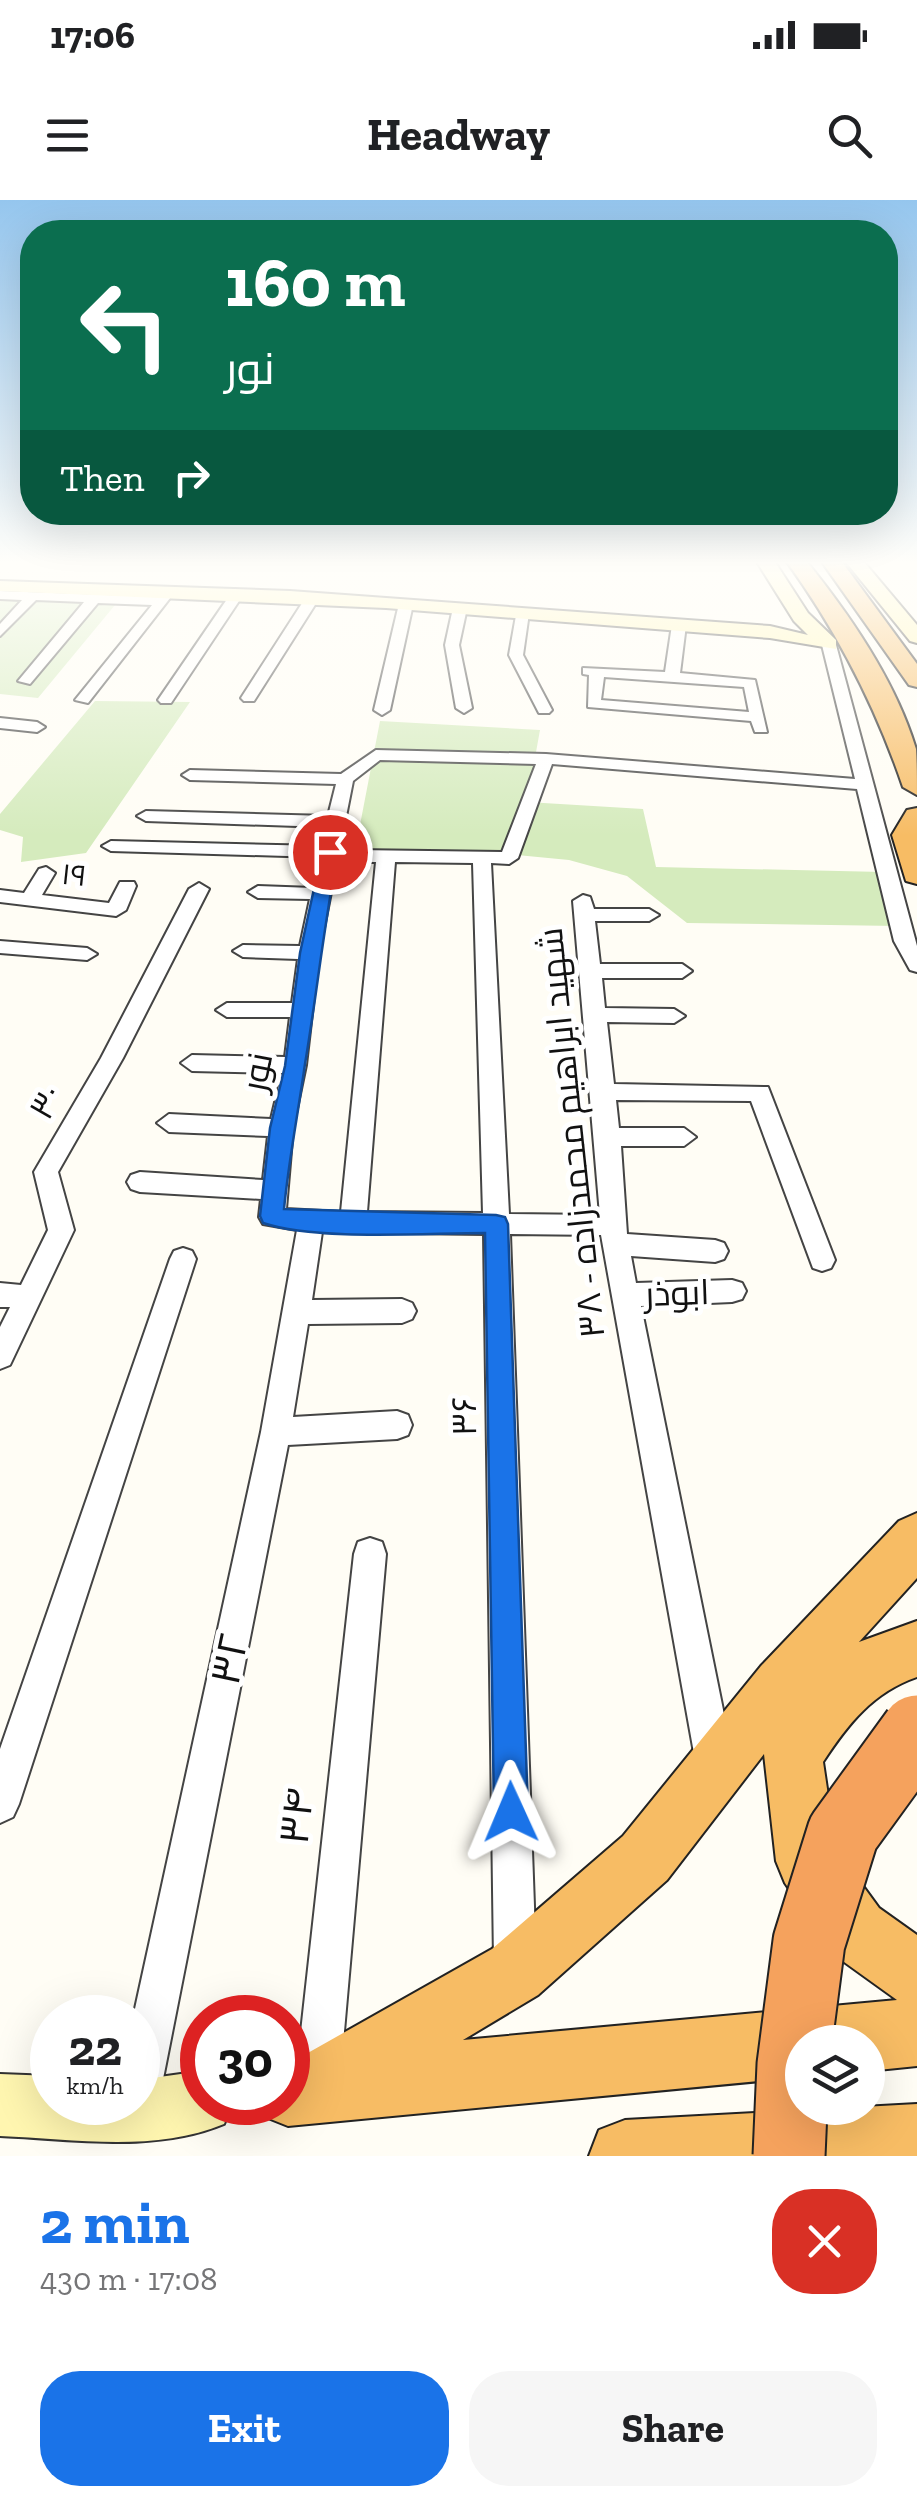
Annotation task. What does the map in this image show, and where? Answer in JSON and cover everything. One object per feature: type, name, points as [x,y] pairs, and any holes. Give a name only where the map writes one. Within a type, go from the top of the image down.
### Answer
[{"type":"highway","points":[[856,653],[901,741],[917,788]]},
{"type":"highway","points":[[899,653],[917,680]]},
{"type":"highway","points":[[917,816],[906,835],[917,875]]},
{"type":"highway","points":[[310,2085],[515,1972],[645,1858],[781,1686],[917,1540]]},
{"type":"highway","points":[[917,1649],[873,1664],[829,1702],[792,1756],[807,1861],[856,1931],[917,1975]]},
{"type":"highway","points":[[745,2154],[792,2065],[809,1942],[843,1833],[917,1732]]},
{"type":"highway","points":[[310,2088],[785,2043]]},
{"type":"highway","points":[[626,2156],[745,2154],[888,2142]]},
{"type":"main road","points":[[840,653],[870,676]]},
{"type":"main road","points":[[0,2104],[30,2104]]},
{"type":"street","points":[[26,681],[49,653]]},
{"type":"street","points":[[83,700],[120,653]]},
{"type":"street","points":[[166,700],[197,653]]},
{"type":"street","points":[[249,698],[277,653]]},
{"type":"street","points":[[382,710],[395,653]]},
{"type":"street","points":[[454,653],[464,708]]},
{"type":"street","points":[[516,653],[544,710]]},
{"type":"street","points":[[672,676],[675,653]]},
{"type":"street","points":[[831,653],[904,941],[917,965]]},
{"type":"street","points":[[593,671],[672,676],[750,683],[759,723],[594,704],[593,671]]},
{"type":"street","points":[[0,722],[37,727]]},
{"type":"street","points":[[190,775],[345,779],[376,754],[546,760],[866,785]]},
{"type":"street","points":[[355,856],[509,858],[546,760]]},
{"type":"street","name":"نور","points":[[274,1190],[309,953],[345,779]]},
{"type":"street","points":[[146,816],[338,822]]},
{"type":"street","points":[[111,846],[330,852]]},
{"type":"street","points":[[352,1222],[386,856]]},
{"type":"street","name":"۳۶","points":[[482,858],[496,1224],[515,1972]]},
{"type":"street","points":[[30,900],[46,872]]},
{"type":"street","name":"۱۹","points":[[0,896],[116,910],[126,886]]},
{"type":"street","name":"۳۰","points":[[0,1356],[13,1296],[61,1230],[46,1172],[112,1058],[199,889]]},
{"type":"street","points":[[258,892],[322,894]]},
{"type":"street","name":"شهید ابراهیم محمدزاده - ۳۸","points":[[649,915],[584,908],[623,1295],[716,1769]]},
{"type":"street","points":[[0,947],[87,954]]},
{"type":"street","points":[[243,952],[309,953]]},
{"type":"street","points":[[590,972],[682,971]]},
{"type":"street","points":[[227,1010],[303,1010]]},
{"type":"street","points":[[595,1016],[674,1016]]},
{"type":"street","points":[[192,1062],[295,1066]]},
{"type":"street","points":[[603,1092],[760,1092],[822,1260]]},
{"type":"street","points":[[169,1124],[281,1128]]},
{"type":"street","points":[[608,1137],[684,1138]]},
{"type":"street","points":[[140,1182],[274,1190],[272,1216],[312,1222],[496,1224],[614,1235],[715,1251]]},
{"type":"street","name":"۳۲","points":[[158,1995],[276,1432],[312,1222]]},
{"type":"street","points":[[0,1804],[183,1259]]},
{"type":"street","name":"ابوذر","points":[[623,1295],[732,1291]]},
{"type":"street","points":[[296,1312],[402,1311]]},
{"type":"street","points":[[276,1432],[398,1425]]},
{"type":"street","name":"۳۴","points":[[310,2026],[370,1554]]},
{"type":"green space","points":[[0,653],[75,653],[38,698],[0,694]]},
{"type":"green space","points":[[95,701],[190,702],[86,853],[21,862],[23,837],[0,830],[0,814]]},
{"type":"green space","points":[[380,721],[540,730],[527,802],[643,809],[656,867],[883,872],[898,926],[687,923],[627,876],[569,860],[355,851]]},
{"type":"route","points":[[330,852],[309,953],[295,1066],[281,1128],[272,1216],[312,1222],[496,1224],[511,1812]]}]
